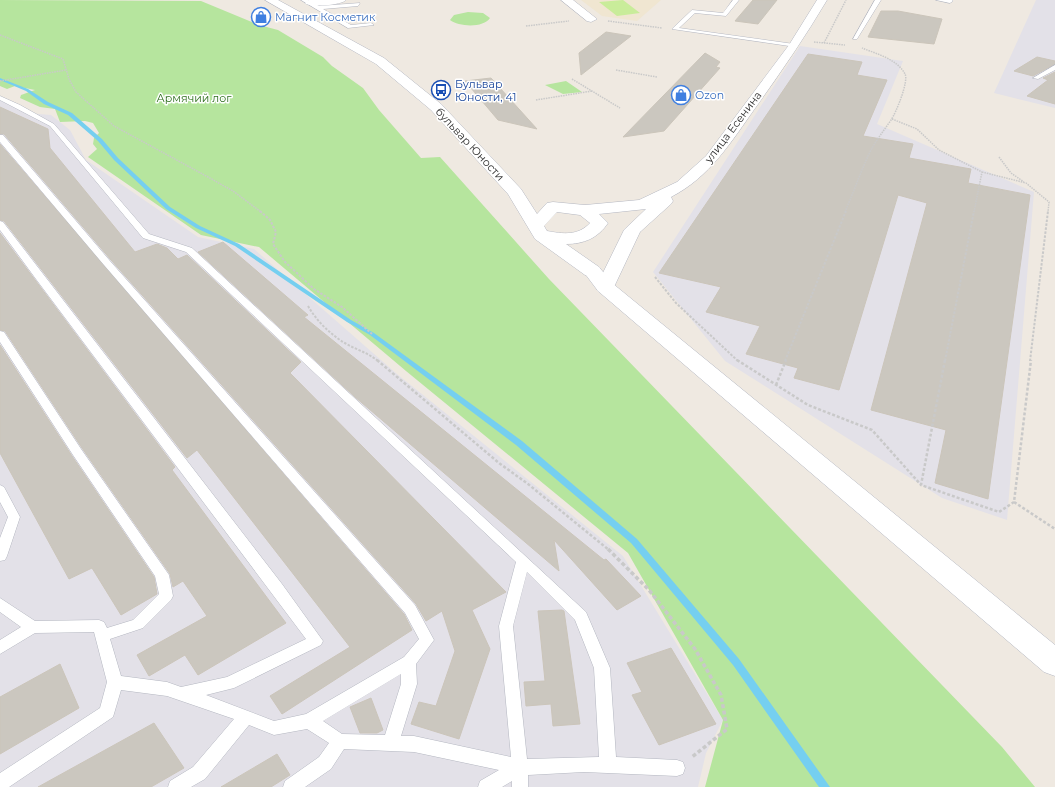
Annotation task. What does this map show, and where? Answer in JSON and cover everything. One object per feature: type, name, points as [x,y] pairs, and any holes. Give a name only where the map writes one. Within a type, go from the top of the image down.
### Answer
[{"type":"street","name":"бульвар Юности","points":[[270,0],[380,61],[436,107],[515,192],[538,230]]},
{"type":"street","points":[[311,4],[341,0]]},
{"type":"street","points":[[566,0],[591,19]]},
{"type":"street","name":"улица Есенина","points":[[515,192],[553,207],[585,210],[643,205],[683,185],[711,159],[796,43],[822,0]]},
{"type":"street","points":[[598,279],[633,230],[683,185]]},
{"type":"street","points":[[538,230],[569,241],[643,205]]},
{"type":"street","points":[[538,230],[553,207]]},
{"type":"street","points":[[585,210],[597,228],[589,256],[598,279]]},
{"type":"street","points":[[538,230],[1055,663]]},
{"type":"lane","points":[[675,29],[694,11],[724,15],[736,0]]},
{"type":"lane","points":[[855,38],[878,0]]},
{"type":"lane","points":[[939,0],[950,1]]},
{"type":"lane","points":[[311,4],[358,4]]},
{"type":"lane","points":[[311,4],[350,27],[371,25]]},
{"type":"lane","points":[[675,29],[796,43]]},
{"type":"lane","points":[[1036,78],[1055,67]]},
{"type":"lane","points":[[0,98],[52,125],[146,236],[189,250],[523,560],[581,616],[602,668],[608,765]]},
{"type":"lane","points":[[0,137],[107,263],[410,609],[428,640],[409,662],[309,721],[274,728],[246,716],[167,689],[115,682]]},
{"type":"lane","points":[[0,224],[120,384],[259,562],[316,641],[229,683],[182,694]]},
{"type":"lane","points":[[0,334],[77,452],[162,575],[166,596],[138,624],[102,636]]},
{"type":"lane","points":[[0,490],[14,517],[0,556]]},
{"type":"lane","points":[[520,787],[520,767],[506,626],[523,560]]},
{"type":"lane","points":[[0,604],[33,626],[99,626],[115,682],[107,712],[0,783]]},
{"type":"lane","points":[[0,648],[33,626]]},
{"type":"lane","points":[[391,743],[409,684],[409,662]]},
{"type":"lane","points":[[176,787],[199,773],[246,716]]},
{"type":"lane","points":[[309,721],[340,742],[414,744],[520,767],[608,765],[677,768]]},
{"type":"lane","points":[[291,787],[326,764],[340,742]]},
{"type":"lane","points":[[486,787],[520,767]]},
{"type":"path","points":[[824,43],[846,0]]},
{"type":"path","points":[[526,26],[591,19],[675,29]]},
{"type":"path","points":[[0,35],[10,41],[48,52],[63,59],[75,92],[93,107],[106,121],[122,132],[147,143],[182,164],[224,184],[258,208],[274,226],[276,233],[273,244],[285,262],[314,289],[342,307],[372,334]]},
{"type":"path","points":[[796,43],[824,43],[850,46]]},
{"type":"path","points":[[776,385],[868,156],[878,136],[892,119],[907,82],[906,75],[896,64],[884,56],[857,48]]},
{"type":"path","points":[[0,81],[66,70]]},
{"type":"path","points":[[616,70],[657,77]]},
{"type":"path","points":[[572,79],[620,108]]},
{"type":"path","points":[[536,100],[592,91]]},
{"type":"path","points":[[892,119],[917,129],[939,150],[982,172],[1026,183]]},
{"type":"path","points":[[655,277],[676,303],[740,362],[808,405],[872,430],[921,485],[999,512],[1014,502],[1049,202],[1011,173],[999,157]]},
{"type":"path","points":[[921,485],[982,172]]},
{"type":"path","points":[[308,306],[314,316],[329,332],[343,342],[369,354],[498,463],[528,484],[603,544],[649,590],[695,648],[721,695],[727,729],[677,768]]},
{"type":"path","points":[[1014,502],[1055,529]]},
{"type":"shaded area","points":[[581,0],[661,0],[637,21],[602,16]]},
{"type":"shaded area","points":[[1036,0],[1055,0],[1055,108],[994,93]]},
{"type":"shaded area","points":[[800,46],[903,61],[877,124],[1034,192],[1007,520],[942,498],[725,361],[653,272]]},
{"type":"shaded area","points":[[0,98],[26,113],[51,115],[70,130],[86,160],[198,237],[254,249],[397,374],[623,556],[723,720],[706,753],[698,787],[0,787]]},
{"type":"green space","name":"Армячий лог","points":[[0,0],[201,1],[259,25],[278,30],[323,57],[332,66],[363,88],[379,110],[421,158],[440,157],[549,279],[1002,747],[1035,787],[705,787],[723,720],[628,553],[406,371],[259,247],[201,235],[88,157],[97,149],[93,144],[94,138],[99,133],[93,123],[85,121],[60,122],[55,109],[40,107],[20,98],[21,95],[35,90],[15,86],[7,89],[0,86]]},
{"type":"green space","points":[[623,0],[640,13],[617,16],[599,2]]},
{"type":"green space","points":[[468,12],[483,13],[490,18],[482,24],[477,25],[459,24],[450,20],[454,15]]},
{"type":"green space","points":[[566,81],[582,92],[563,94],[545,85]]},
{"type":"building","points":[[753,0],[777,0],[758,24],[735,21]]},
{"type":"building","points":[[881,11],[898,11],[942,19],[934,44],[868,37]]},
{"type":"building","points":[[606,32],[631,36],[581,75],[579,53]]},
{"type":"building","points":[[705,53],[720,62],[716,67],[720,68],[664,131],[623,137]]},
{"type":"building","points":[[808,54],[862,62],[857,75],[887,80],[863,136],[913,144],[909,158],[971,169],[968,183],[1030,195],[988,499],[935,483],[946,430],[871,410],[927,203],[898,195],[839,390],[794,378],[798,368],[746,354],[760,326],[706,312],[721,287],[659,273]]},
{"type":"building","points":[[1037,57],[1055,61],[1055,64],[1033,76],[1014,71]]},
{"type":"building","points":[[1055,72],[1055,104],[1027,96],[1048,80],[1043,78]]},
{"type":"building","points":[[491,78],[537,129],[498,120],[465,81]]},
{"type":"building","points":[[0,107],[48,129],[50,148],[135,252],[157,244],[167,248],[178,259],[187,255],[301,362],[290,373],[506,592],[472,610],[490,649],[459,739],[411,724],[419,702],[436,706],[455,651],[442,611],[426,621],[416,604],[111,260],[4,134],[0,134]]},
{"type":"building","points":[[0,144],[404,614],[412,630],[282,714],[270,696],[350,647],[197,450],[187,458],[4,221],[0,220]]},
{"type":"building","points":[[0,233],[175,467],[172,470],[286,623],[198,675],[185,655],[149,676],[137,655],[207,616],[183,581],[173,587],[170,574],[82,448],[5,331],[0,330]]},
{"type":"building","points":[[223,242],[308,315],[304,317],[604,560],[606,559],[641,596],[617,610],[554,540],[559,571],[355,397],[198,252]]},
{"type":"building","points":[[0,345],[72,456],[154,577],[157,594],[121,615],[92,568],[69,579],[0,453]]},
{"type":"building","points":[[538,611],[564,611],[580,724],[553,726],[551,704],[526,706],[524,682],[545,681]]},
{"type":"building","points":[[671,648],[716,724],[659,745],[632,695],[642,692],[627,663]]},
{"type":"building","points":[[60,664],[79,708],[0,754],[0,697]]},
{"type":"building","points":[[371,698],[383,730],[377,733],[360,733],[350,707]]},
{"type":"building","points":[[154,723],[184,768],[151,787],[38,787]]},
{"type":"building","points":[[277,754],[290,775],[271,787],[221,787]]},
{"type":"waterway","points":[[0,79],[27,90],[46,103],[70,114],[100,140],[116,159],[168,208],[198,227],[237,245],[349,321],[372,334],[519,443],[634,541],[736,662],[825,787]]},
{"type":"place","name":"Магнит Косметик","points":[[261,17]]},
{"type":"place","name":"Бульвар Юности, 41","points":[[441,90]]},
{"type":"place","name":"Ozon","points":[[681,95]]}]
